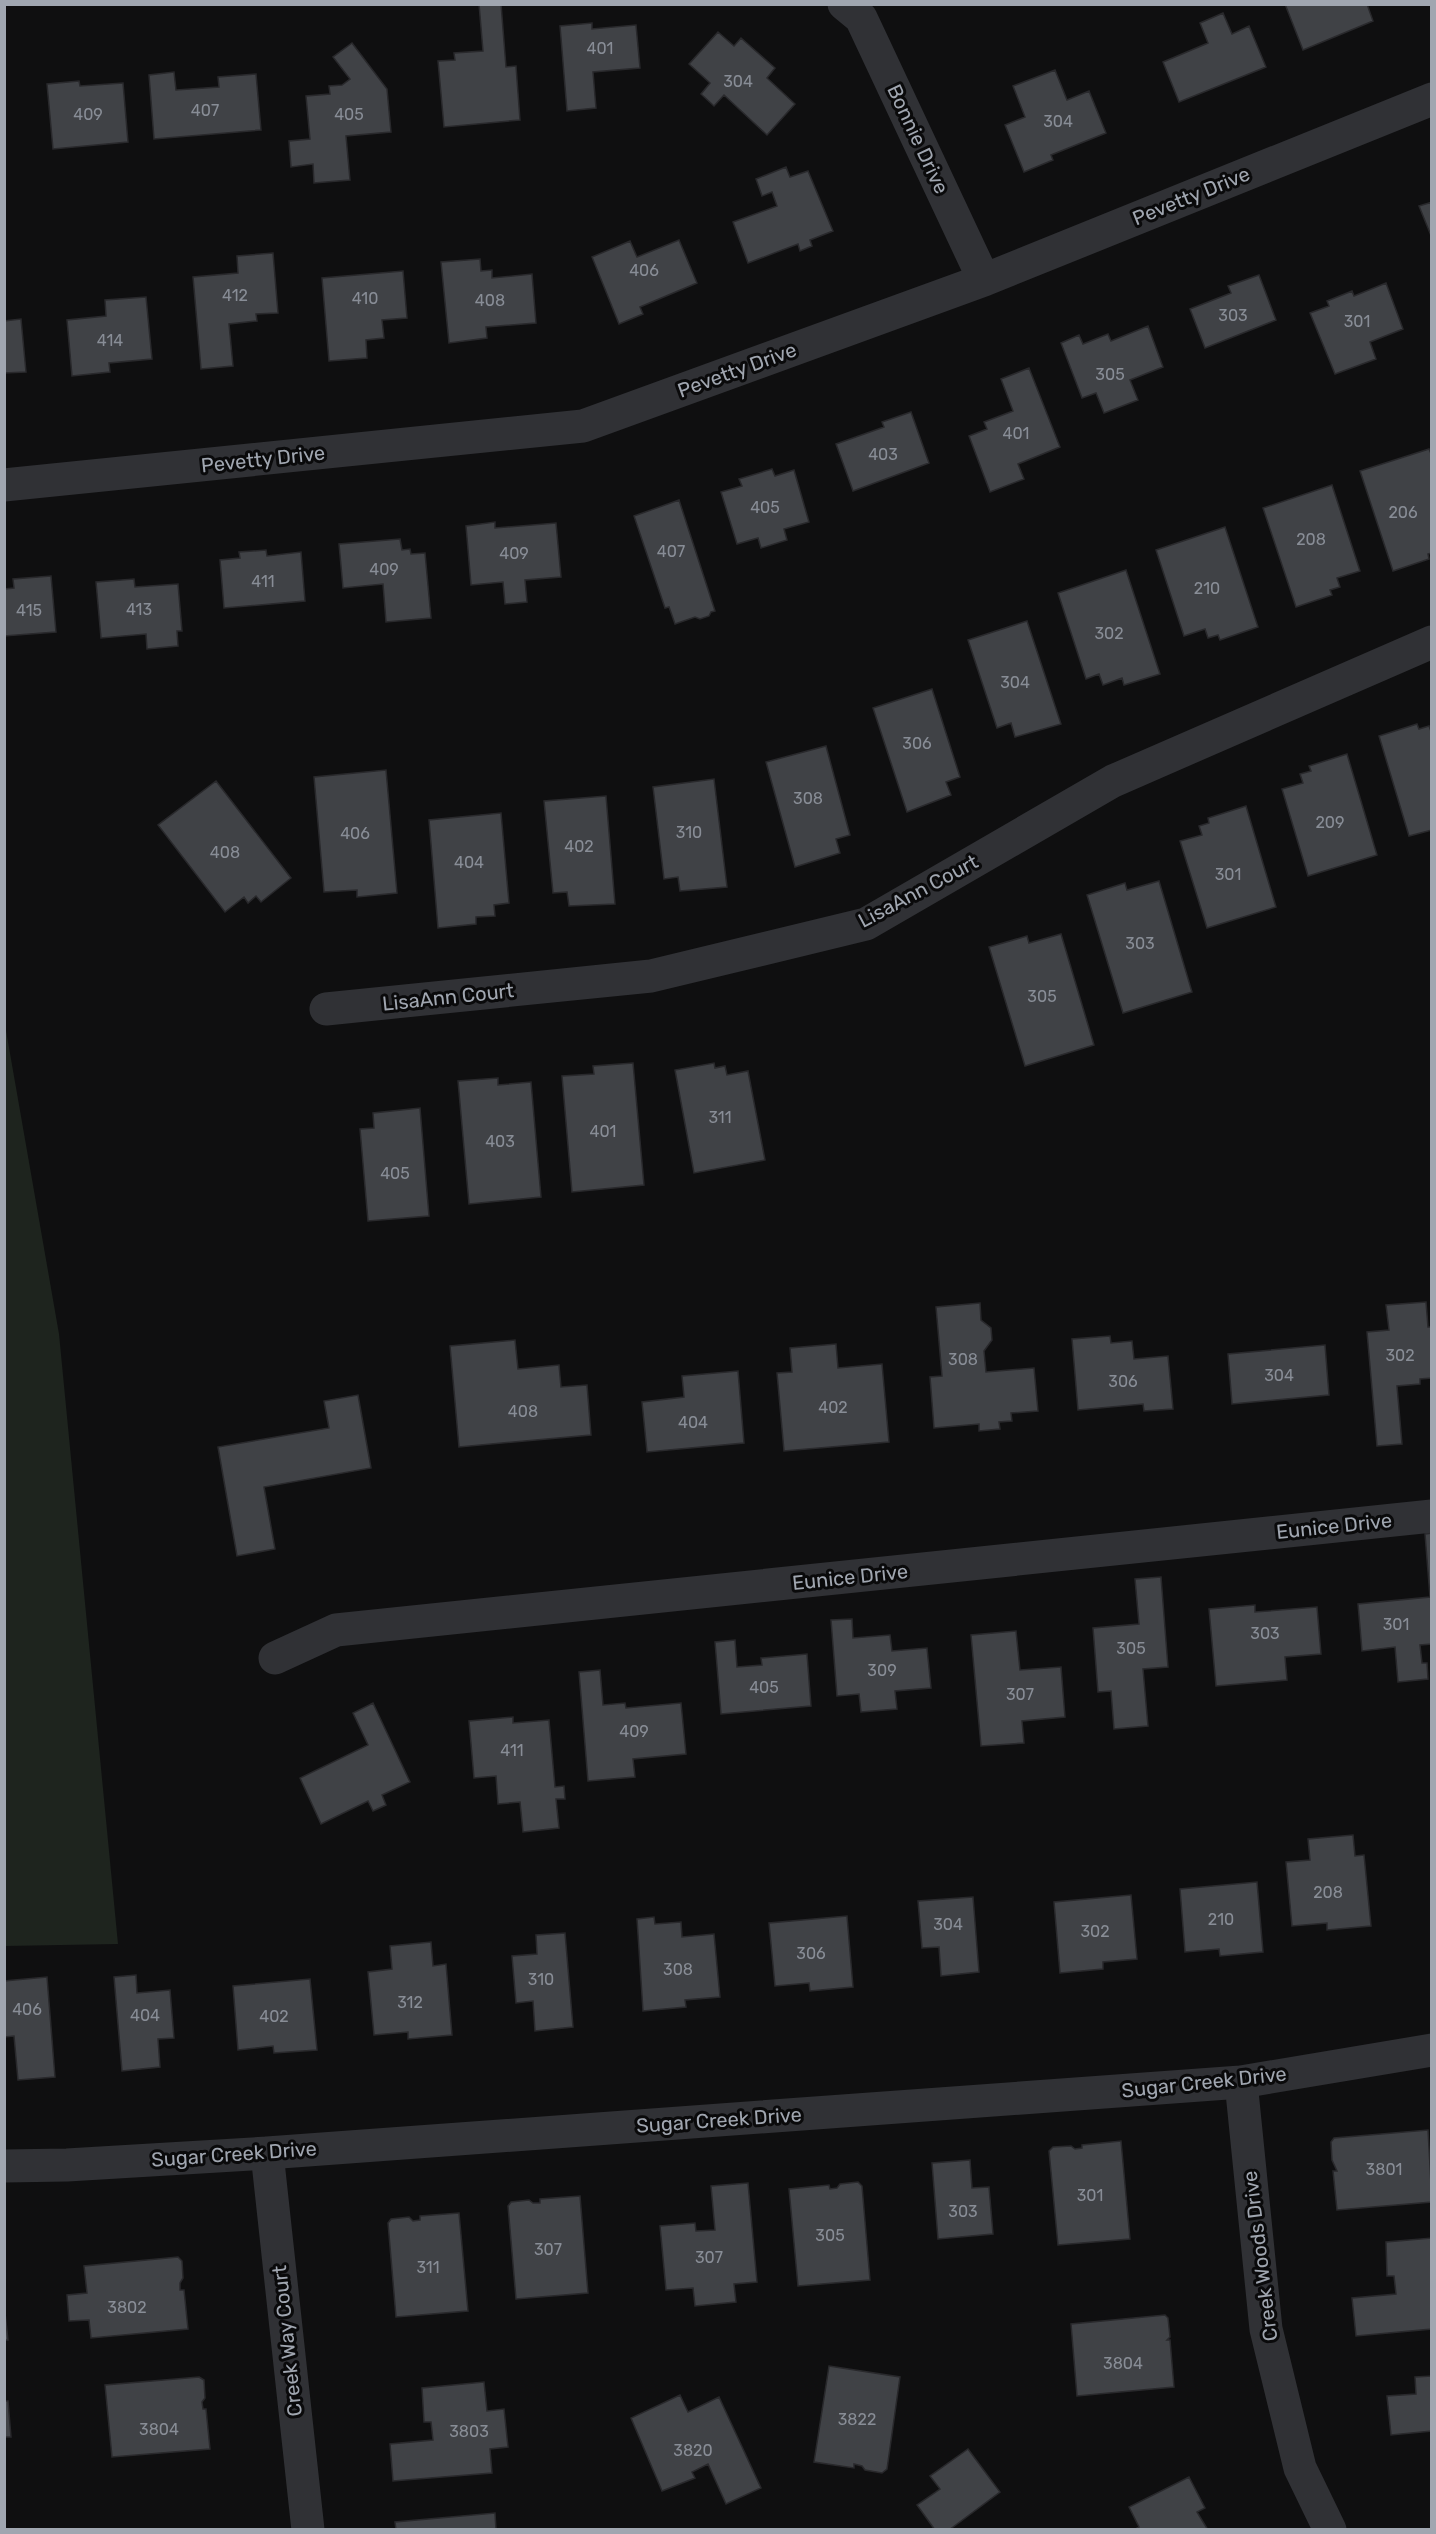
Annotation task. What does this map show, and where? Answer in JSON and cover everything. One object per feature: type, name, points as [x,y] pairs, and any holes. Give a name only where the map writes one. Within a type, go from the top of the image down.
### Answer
[{"type":"street","name":"Bonnie Drive","points":[[844,4],[861,18],[984,280]]},
{"type":"street","name":"Pevetty Drive","points":[[4,485],[583,426],[984,280],[1431,99]]},
{"type":"street","name":"LisaAnn Court","points":[[326,1009],[651,976],[866,924],[1113,781],[1431,642]]},
{"type":"street","name":"Eunice Drive","points":[[275,1658],[336,1630],[1431,1516]]},
{"type":"street","name":"Sugar Creek Drive","points":[[4,2166],[67,2165],[267,2153],[1241,2082],[1431,2050]]},
{"type":"street","name":"Creek Woods Drive","points":[[1241,2082],[1266,2329],[1300,2468],[1330,2529]]},
{"type":"street","name":"Creek Way Court","points":[[267,2153],[308,2529]]},
{"type":"shaded area","points":[[4,1019],[59,1334],[118,1944],[5,1946]]},
{"type":"building","points":[[479,4],[501,4],[506,67],[516,66],[520,120],[444,127],[438,61],[455,60],[454,53],[483,51]]},
{"type":"building","points":[[1285,4],[1367,4],[1373,21],[1303,50]]},
{"type":"building","points":[[1223,13],[1232,34],[1249,26],[1266,67],[1179,102],[1163,62],[1208,43],[1200,23]]},
{"type":"building","points":[[592,23],[592,29],[636,25],[640,68],[593,72],[596,108],[567,111],[560,26]]},
{"type":"building","points":[[718,32],[734,46],[741,38],[775,68],[767,78],[795,104],[767,135],[724,95],[714,106],[701,94],[710,83],[689,64]]},
{"type":"building","points":[[352,43],[387,89],[391,132],[346,136],[350,180],[314,183],[313,164],[291,167],[289,141],[310,139],[306,96],[330,94],[329,86],[342,85],[350,79],[333,57]]},
{"type":"building","points":[[1055,70],[1067,100],[1089,91],[1106,133],[1051,155],[1053,160],[1024,172],[1005,125],[1025,117],[1013,86]]},
{"type":"building","points":[[174,72],[176,90],[219,87],[218,77],[256,74],[261,130],[154,139],[149,75]]},
{"type":"building","points":[[79,81],[80,86],[123,83],[128,142],[53,149],[47,84]]},
{"type":"building","points":[[786,167],[790,177],[808,171],[833,231],[810,240],[812,246],[800,251],[798,244],[748,263],[733,222],[777,206],[772,192],[762,196],[756,179]]},
{"type":"building","points":[[1432,202],[1432,238],[1419,206]]},
{"type":"building","points":[[679,240],[697,283],[640,307],[643,314],[619,324],[592,257],[630,241],[637,257]]},
{"type":"building","points":[[273,253],[278,313],[256,314],[257,321],[229,324],[233,366],[201,369],[193,277],[238,273],[237,256]]},
{"type":"building","points":[[480,259],[481,271],[492,270],[492,278],[532,274],[536,323],[486,327],[487,338],[449,343],[441,262]]},
{"type":"building","points":[[403,271],[407,318],[382,320],[384,338],[366,340],[367,358],[329,361],[322,278]]},
{"type":"building","points":[[1259,275],[1276,320],[1205,348],[1190,309],[1231,293],[1228,286]]},
{"type":"building","points":[[1386,283],[1403,329],[1370,342],[1376,359],[1335,374],[1310,313],[1329,306],[1327,301],[1352,291],[1354,296]]},
{"type":"building","points":[[146,297],[152,359],[109,363],[110,372],[72,376],[67,320],[106,316],[105,300]]},
{"type":"building","points":[[21,319],[26,372],[4,373],[4,321]]},
{"type":"building","points":[[1148,326],[1163,367],[1130,380],[1138,400],[1104,413],[1096,393],[1082,398],[1061,343],[1079,335],[1083,344],[1108,334],[1111,341]]},
{"type":"building","points":[[1029,368],[1060,447],[1018,464],[1024,479],[990,492],[969,436],[987,429],[984,422],[1013,411],[1001,379]]},
{"type":"building","points":[[911,412],[929,463],[853,491],[836,444],[884,427],[882,422]]},
{"type":"building","points":[[1429,449],[1432,456],[1432,553],[1428,554],[1429,559],[1393,571],[1360,471]]},
{"type":"building","points":[[772,469],[775,476],[794,470],[809,522],[784,529],[787,540],[761,548],[758,538],[737,544],[721,492],[742,486],[739,479]]},
{"type":"building","points":[[1332,485],[1360,571],[1337,578],[1340,587],[1330,590],[1332,595],[1296,607],[1263,508]]},
{"type":"building","points":[[679,500],[715,611],[700,619],[695,617],[675,624],[669,607],[665,608],[634,516]]},
{"type":"building","points":[[495,522],[495,528],[556,523],[561,577],[525,580],[527,602],[505,604],[503,582],[471,585],[466,526]]},
{"type":"building","points":[[1225,527],[1258,627],[1220,640],[1218,635],[1208,638],[1205,629],[1184,636],[1156,550]]},
{"type":"building","points":[[400,539],[402,550],[410,549],[411,554],[425,553],[431,618],[386,622],[383,584],[343,588],[339,544]]},
{"type":"building","points":[[266,550],[267,556],[301,552],[305,601],[224,608],[220,560],[240,558],[239,552]]},
{"type":"building","points":[[1126,570],[1160,674],[1124,685],[1122,678],[1103,685],[1099,674],[1086,679],[1058,593]]},
{"type":"building","points":[[51,576],[56,632],[4,636],[4,589],[14,588],[13,579]]},
{"type":"building","points":[[134,579],[135,587],[178,584],[182,631],[177,631],[178,646],[147,649],[146,634],[101,638],[96,582]]},
{"type":"building","points":[[1027,621],[1061,724],[1015,737],[1011,723],[997,728],[968,640]]},
{"type":"building","points":[[932,689],[960,777],[946,782],[951,795],[907,812],[873,708]]},
{"type":"building","points":[[1417,724],[1419,729],[1429,726],[1432,734],[1432,830],[1409,836],[1379,736]]},
{"type":"building","points":[[826,746],[850,835],[836,839],[840,853],[795,867],[766,762]]},
{"type":"building","points":[[1347,754],[1377,855],[1308,876],[1282,789],[1303,783],[1300,774],[1311,771],[1309,766]]},
{"type":"building","points":[[386,770],[397,893],[357,897],[357,890],[324,892],[314,777]]},
{"type":"building","points":[[714,779],[727,887],[680,891],[678,877],[664,879],[653,787]]},
{"type":"building","points":[[216,781],[291,878],[261,902],[256,896],[248,903],[244,897],[225,912],[158,825]]},
{"type":"building","points":[[606,796],[615,904],[569,906],[567,892],[553,893],[544,801]]},
{"type":"building","points":[[1246,806],[1276,907],[1207,928],[1180,841],[1202,835],[1199,826],[1209,823],[1208,818]]},
{"type":"building","points":[[501,813],[509,903],[494,905],[495,916],[476,917],[476,924],[438,928],[429,820]]},
{"type":"building","points":[[1159,881],[1192,992],[1123,1013],[1087,895],[1125,883],[1127,890]]},
{"type":"building","points":[[1061,934],[1094,1045],[1025,1066],[989,947],[1027,936],[1029,943]]},
{"type":"building","points":[[633,1063],[644,1185],[572,1192],[562,1076],[594,1074],[593,1066]]},
{"type":"building","points":[[714,1063],[715,1068],[725,1066],[727,1075],[748,1071],[765,1160],[694,1173],[675,1070]]},
{"type":"building","points":[[498,1078],[498,1085],[531,1082],[541,1197],[469,1204],[458,1081]]},
{"type":"building","points":[[420,1108],[429,1216],[368,1221],[360,1129],[374,1128],[373,1113]]},
{"type":"building","points":[[1426,1302],[1428,1327],[1432,1327],[1432,1378],[1420,1379],[1420,1384],[1397,1386],[1402,1444],[1377,1446],[1367,1332],[1389,1330],[1386,1305]]},
{"type":"building","points":[[980,1303],[981,1320],[991,1328],[992,1340],[984,1351],[986,1372],[1034,1368],[1038,1411],[1011,1413],[1012,1421],[999,1422],[1000,1429],[979,1431],[979,1424],[934,1428],[930,1377],[942,1376],[936,1307]]},
{"type":"building","points":[[1110,1336],[1111,1343],[1132,1341],[1134,1359],[1168,1356],[1173,1409],[1144,1411],[1143,1404],[1078,1410],[1072,1339]]},
{"type":"building","points":[[515,1340],[518,1369],[559,1365],[561,1387],[587,1385],[591,1435],[459,1447],[450,1346]]},
{"type":"building","points":[[836,1344],[838,1368],[882,1364],[889,1442],[784,1451],[777,1373],[792,1372],[790,1348]]},
{"type":"building","points":[[1325,1345],[1329,1395],[1232,1404],[1228,1354]]},
{"type":"building","points":[[738,1371],[744,1443],[647,1452],[642,1402],[684,1397],[682,1376]]},
{"type":"building","points":[[358,1395],[371,1468],[264,1487],[275,1549],[237,1556],[218,1447],[329,1428],[324,1401]]},
{"type":"building","points":[[1432,1533],[1432,1644],[1420,1645],[1422,1663],[1427,1663],[1428,1679],[1398,1682],[1395,1647],[1362,1651],[1358,1604],[1430,1597],[1425,1534]]},
{"type":"building","points":[[1161,1577],[1168,1667],[1143,1669],[1148,1726],[1114,1729],[1111,1691],[1098,1692],[1093,1628],[1139,1624],[1135,1579]]},
{"type":"building","points":[[1255,1605],[1255,1612],[1317,1607],[1321,1654],[1285,1657],[1287,1680],[1216,1686],[1209,1609]]},
{"type":"building","points":[[852,1619],[853,1638],[890,1635],[892,1651],[927,1648],[931,1688],[895,1691],[897,1709],[861,1712],[859,1694],[837,1696],[831,1620]]},
{"type":"building","points":[[1016,1631],[1020,1670],[1061,1667],[1065,1717],[1022,1721],[1024,1743],[981,1746],[971,1635]]},
{"type":"building","points":[[735,1640],[737,1667],[762,1665],[761,1658],[807,1654],[811,1706],[721,1714],[715,1642]]},
{"type":"building","points":[[600,1670],[603,1705],[625,1703],[626,1708],[681,1703],[686,1754],[633,1759],[635,1777],[588,1781],[579,1672]]},
{"type":"building","points":[[373,1703],[410,1782],[382,1795],[386,1805],[373,1811],[368,1801],[321,1824],[300,1778],[368,1745],[353,1713]]},
{"type":"building","points":[[513,1717],[513,1723],[549,1720],[555,1787],[564,1786],[565,1799],[556,1799],[559,1828],[523,1832],[520,1802],[498,1804],[496,1776],[474,1778],[469,1721]]},
{"type":"building","points":[[1353,1835],[1355,1856],[1364,1855],[1371,1926],[1327,1930],[1327,1923],[1292,1926],[1286,1862],[1310,1860],[1308,1839]]},
{"type":"building","points":[[1257,1882],[1263,1952],[1220,1956],[1219,1949],[1185,1952],[1180,1889]]},
{"type":"building","points":[[1131,1895],[1137,1959],[1103,1962],[1103,1969],[1060,1973],[1054,1902]]},
{"type":"building","points":[[973,1897],[979,1972],[941,1976],[939,1947],[922,1948],[918,1901]]},
{"type":"building","points":[[847,1916],[853,1987],[810,1991],[809,1983],[775,1986],[769,1923]]},
{"type":"building","points":[[654,1917],[655,1924],[681,1922],[682,1937],[714,1934],[720,1997],[685,2000],[686,2007],[643,2011],[637,1919]]},
{"type":"building","points":[[565,1933],[573,2027],[535,2031],[533,2001],[516,2003],[512,1956],[537,1954],[536,1935]]},
{"type":"building","points":[[431,1942],[433,1966],[446,1964],[452,2035],[408,2039],[408,2032],[374,2035],[368,1972],[392,1969],[390,1946]]},
{"type":"building","points":[[136,1975],[137,1993],[170,1990],[174,2038],[158,2039],[160,2067],[122,2071],[114,1977]]},
{"type":"building","points":[[47,1977],[55,2077],[18,2080],[14,2036],[4,2037],[4,1981]]},
{"type":"building","points":[[310,1979],[317,2050],[274,2053],[273,2046],[238,2050],[233,1986]]},
{"type":"building","points":[[1428,2130],[1432,2202],[1337,2210],[1333,2171],[1337,2171],[1332,2160],[1331,2142],[1334,2138]]},
{"type":"building","points":[[1121,2141],[1130,2239],[1058,2245],[1049,2151],[1053,2147],[1071,2146],[1075,2149],[1082,2148],[1082,2145]]},
{"type":"building","points":[[970,2160],[972,2188],[989,2187],[993,2234],[938,2239],[932,2163]]},
{"type":"building","points":[[858,2182],[862,2186],[870,2280],[798,2286],[789,2189],[829,2185],[830,2189],[837,2188],[840,2184]]},
{"type":"building","points":[[748,2183],[757,2282],[734,2284],[736,2302],[695,2306],[693,2288],[666,2290],[660,2226],[695,2223],[696,2231],[715,2230],[711,2186]]},
{"type":"building","points":[[580,2196],[588,2293],[516,2299],[508,2206],[511,2202],[529,2200],[533,2203],[540,2203],[540,2199]]},
{"type":"building","points":[[459,2213],[468,2311],[396,2317],[388,2223],[391,2219],[409,2217],[413,2221],[420,2220],[420,2216]]},
{"type":"building","points":[[1432,2238],[1432,2329],[1356,2336],[1352,2298],[1396,2294],[1394,2276],[1387,2276],[1386,2242]]},
{"type":"building","points":[[178,2257],[182,2261],[183,2278],[180,2290],[184,2290],[188,2329],[91,2338],[89,2320],[69,2321],[67,2295],[87,2293],[84,2266]]},
{"type":"building","points":[[4,2304],[8,2340],[4,2340]]},
{"type":"building","points":[[1165,2315],[1168,2318],[1170,2337],[1167,2340],[1170,2340],[1174,2387],[1077,2396],[1071,2324]]},
{"type":"building","points":[[829,2366],[900,2377],[887,2469],[882,2473],[865,2470],[862,2466],[854,2464],[854,2468],[814,2462]]},
{"type":"building","points":[[1432,2376],[1432,2431],[1391,2435],[1387,2396],[1416,2394],[1415,2377]]},
{"type":"building","points":[[199,2377],[204,2380],[205,2398],[202,2402],[203,2409],[206,2409],[210,2449],[112,2457],[105,2385]]},
{"type":"building","points":[[484,2382],[487,2411],[504,2409],[508,2447],[490,2449],[492,2473],[393,2481],[390,2444],[433,2440],[431,2422],[424,2422],[422,2388]]},
{"type":"building","points":[[680,2395],[688,2412],[719,2397],[761,2488],[726,2504],[708,2464],[692,2472],[695,2478],[662,2491],[631,2418]]},
{"type":"building","points":[[4,2401],[8,2401],[11,2437],[4,2437]]},
{"type":"building","points":[[968,2449],[1000,2492],[949,2530],[935,2530],[917,2505],[940,2489],[930,2476]]},
{"type":"building","points":[[1189,2477],[1205,2508],[1197,2512],[1208,2530],[1134,2530],[1139,2527],[1129,2507]]},
{"type":"building","points":[[495,2513],[496,2530],[396,2530],[395,2522]]}]
